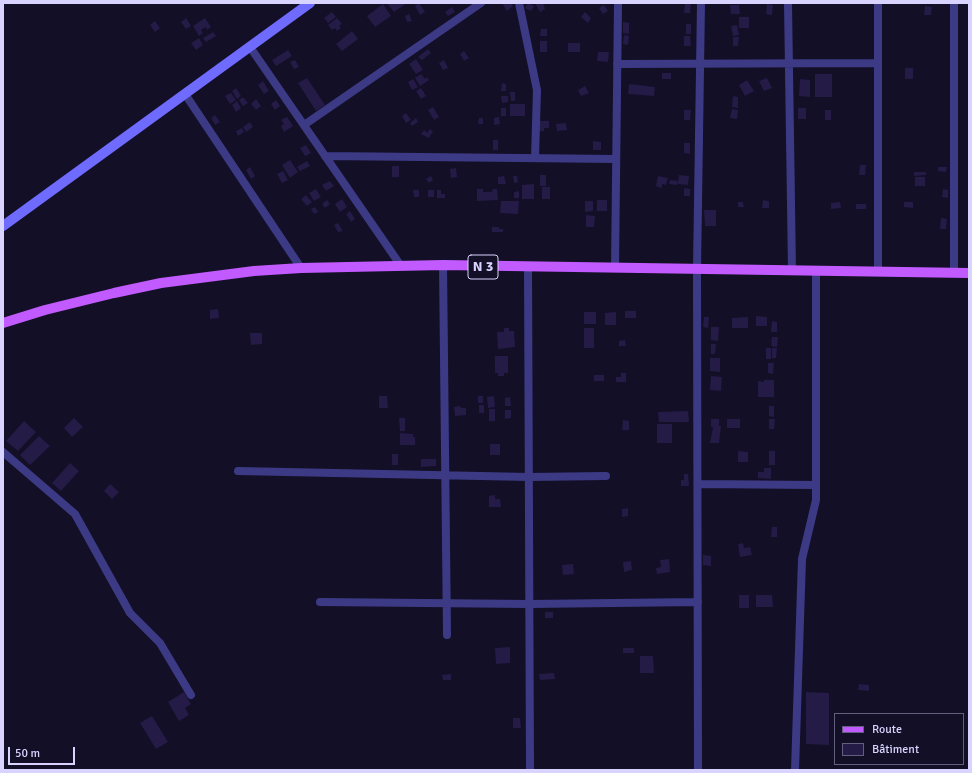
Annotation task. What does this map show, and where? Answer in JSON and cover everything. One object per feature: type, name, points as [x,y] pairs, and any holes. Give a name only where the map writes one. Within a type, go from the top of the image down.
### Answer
[{"type":"main road","points":[[3,226],[310,3]]},
{"type":"main road","name":"N 3","points":[[3,323],[45,310],[161,283],[254,271],[301,268],[443,265],[969,273]]},
{"type":"street","points":[[304,125],[481,3]]},
{"type":"street","points":[[519,3],[537,90],[535,158]]},
{"type":"street","points":[[615,268],[618,3]]},
{"type":"street","points":[[698,770],[697,269],[701,3]]},
{"type":"street","points":[[788,3],[792,270]]},
{"type":"street","points":[[878,3],[878,272]]},
{"type":"street","points":[[954,3],[954,273]]},
{"type":"street","points":[[250,47],[401,266]]},
{"type":"street","points":[[617,64],[700,65],[878,63]]},
{"type":"street","points":[[185,94],[301,268]]},
{"type":"street","points":[[325,156],[616,159]]},
{"type":"street","points":[[443,265],[447,635]]},
{"type":"street","points":[[528,267],[530,770]]},
{"type":"street","points":[[795,770],[802,559],[816,500],[816,271]]},
{"type":"street","points":[[3,452],[75,514],[130,613],[160,643],[191,695]]},
{"type":"street","points":[[238,471],[529,477],[606,476]]},
{"type":"street","points":[[698,484],[816,485]]},
{"type":"street","points":[[320,602],[530,604],[698,602]]},
{"type":"building","points":[[387,3],[407,3],[394,12]]},
{"type":"building","points":[[419,3],[425,12],[420,15],[415,6]]},
{"type":"building","points":[[502,3],[511,3],[513,6],[507,11]]},
{"type":"building","points":[[528,3],[534,6],[531,11],[525,8]]},
{"type":"building","points":[[535,3],[543,3],[545,9],[540,12]]},
{"type":"building","points":[[685,3],[691,3],[690,13],[684,13]]},
{"type":"building","points":[[383,4],[391,16],[375,27],[367,16]]},
{"type":"building","points":[[767,4],[773,5],[772,15],[766,14]]},
{"type":"building","points":[[604,5],[608,11],[603,14],[599,8]]},
{"type":"building","points":[[730,5],[739,5],[740,14],[731,14]]},
{"type":"building","points":[[925,6],[932,7],[931,15],[924,15]]},
{"type":"building","points":[[452,7],[455,12],[448,16],[445,12]]},
{"type":"building","points":[[332,12],[336,17],[328,23],[324,18]]},
{"type":"building","points":[[585,12],[591,18],[588,23],[581,17]]},
{"type":"building","points":[[409,14],[412,21],[407,22],[405,16]]},
{"type":"building","points":[[739,17],[749,17],[749,28],[739,28]]},
{"type":"building","points":[[186,18],[191,26],[186,29],[181,22]]},
{"type":"building","points":[[205,18],[211,27],[207,30],[206,27],[201,30],[203,33],[199,36],[193,26]]},
{"type":"building","points":[[337,18],[342,24],[339,26],[341,28],[337,31],[335,28],[332,30],[328,25]]},
{"type":"building","points":[[155,21],[160,28],[155,32],[150,25]]},
{"type":"building","points":[[623,22],[629,23],[629,34],[623,33]]},
{"type":"building","points":[[686,24],[691,24],[691,34],[686,34]]},
{"type":"building","points":[[737,25],[739,35],[733,36],[731,26]]},
{"type":"building","points":[[541,29],[547,29],[547,36],[540,36]]},
{"type":"building","points":[[352,31],[358,39],[342,51],[336,44]]},
{"type":"building","points":[[213,32],[216,36],[206,42],[203,38]]},
{"type":"building","points":[[624,35],[629,36],[628,45],[623,44]]},
{"type":"building","points":[[684,36],[690,36],[691,46],[684,46]]},
{"type":"building","points":[[733,37],[739,37],[738,46],[733,46]]},
{"type":"building","points":[[199,38],[203,45],[196,50],[191,43]]},
{"type":"building","points":[[540,41],[547,41],[547,52],[540,52]]},
{"type":"building","points":[[568,43],[580,43],[580,52],[568,52]]},
{"type":"building","points":[[428,49],[431,53],[422,60],[418,57]]},
{"type":"building","points":[[288,50],[292,56],[276,66],[272,60]]},
{"type":"building","points":[[464,51],[469,58],[464,61],[460,54]]},
{"type":"building","points":[[598,52],[609,52],[608,62],[597,61]]},
{"type":"building","points":[[416,59],[423,70],[416,74],[409,64]]},
{"type":"building","points":[[295,60],[299,67],[294,69],[290,62]]},
{"type":"building","points":[[444,60],[448,68],[443,70],[439,63]]},
{"type":"building","points":[[905,68],[913,68],[913,79],[905,79]]},
{"type":"building","points":[[662,73],[671,73],[671,79],[662,79]]},
{"type":"building","points":[[421,74],[425,79],[427,77],[429,80],[420,86],[415,78]]},
{"type":"building","points":[[815,74],[832,74],[832,97],[815,97]]},
{"type":"building","points":[[307,78],[325,105],[316,111],[298,83]]},
{"type":"building","points":[[767,78],[772,88],[764,91],[759,81]]},
{"type":"building","points":[[413,79],[418,87],[412,90],[408,82]]},
{"type":"building","points":[[800,79],[810,80],[810,97],[799,96]]},
{"type":"building","points":[[747,80],[754,91],[745,96],[739,85]]},
{"type":"building","points":[[263,81],[269,91],[264,94],[258,85]]},
{"type":"building","points":[[502,83],[506,84],[506,91],[501,91]]},
{"type":"building","points":[[629,84],[655,87],[654,96],[628,94]]},
{"type":"building","points":[[585,86],[589,93],[581,96],[578,90]]},
{"type":"building","points":[[236,88],[241,96],[237,99],[232,91]]},
{"type":"building","points":[[421,88],[426,96],[421,99],[416,91]]},
{"type":"building","points":[[510,92],[515,92],[515,101],[511,101]]},
{"type":"building","points":[[231,93],[236,100],[230,104],[225,96]]},
{"type":"building","points":[[501,96],[508,96],[508,102],[502,103]]},
{"type":"building","points":[[733,96],[738,97],[738,108],[732,107]]},
{"type":"building","points":[[243,97],[248,103],[243,106],[239,100]]},
{"type":"building","points":[[256,99],[261,106],[256,110],[251,104]]},
{"type":"building","points":[[276,100],[280,106],[275,110],[271,104]]},
{"type":"building","points":[[237,101],[241,108],[236,112],[232,105]]},
{"type":"building","points":[[510,104],[525,104],[525,116],[510,116]]},
{"type":"building","points":[[433,107],[439,117],[434,120],[428,110]]},
{"type":"building","points":[[501,108],[506,108],[506,116],[501,116]]},
{"type":"building","points":[[798,108],[806,108],[806,119],[798,119]]},
{"type":"building","points":[[732,109],[738,110],[737,119],[730,118]]},
{"type":"building","points":[[684,110],[691,110],[690,120],[684,120]]},
{"type":"building","points":[[825,110],[831,110],[831,120],[825,120]]},
{"type":"building","points":[[406,113],[411,120],[406,123],[402,116]]},
{"type":"building","points":[[215,115],[220,122],[215,125],[211,118]]},
{"type":"building","points":[[287,117],[293,126],[284,132],[281,126],[284,124],[281,120]]},
{"type":"building","points":[[499,117],[500,124],[494,125],[494,118]]},
{"type":"building","points":[[416,118],[418,122],[412,126],[410,123]]},
{"type":"building","points":[[479,118],[483,118],[483,124],[478,124]]},
{"type":"building","points":[[539,121],[549,121],[549,128],[544,128],[544,131],[539,131]]},
{"type":"building","points":[[250,122],[253,127],[246,132],[243,127]]},
{"type":"building","points":[[566,123],[567,130],[557,131],[556,124]]},
{"type":"building","points":[[242,128],[244,132],[238,136],[236,131]]},
{"type":"building","points":[[429,129],[433,131],[429,138],[421,134],[424,130],[428,133]]},
{"type":"building","points":[[493,140],[498,140],[498,150],[493,150]]},
{"type":"building","points":[[593,141],[601,142],[601,150],[593,150]]},
{"type":"building","points":[[684,143],[690,143],[690,154],[684,153]]},
{"type":"building","points":[[306,145],[311,153],[305,156],[300,148]]},
{"type":"building","points":[[290,160],[298,172],[290,178],[282,165]]},
{"type":"building","points":[[307,161],[310,166],[300,171],[297,167]]},
{"type":"building","points":[[860,165],[866,165],[865,175],[859,175]]},
{"type":"building","points":[[392,166],[399,166],[399,177],[392,177]]},
{"type":"building","points":[[250,167],[255,176],[251,179],[246,170]]},
{"type":"building","points":[[938,167],[947,167],[946,172],[938,171]]},
{"type":"building","points":[[456,168],[457,177],[451,178],[450,169]]},
{"type":"building","points":[[283,171],[288,180],[282,183],[277,174]]},
{"type":"building","points":[[914,172],[926,172],[926,175],[914,176]]},
{"type":"building","points":[[540,175],[546,175],[546,186],[540,186]]},
{"type":"building","points":[[679,175],[689,176],[688,185],[678,184]]},
{"type":"building","points":[[431,176],[433,180],[429,183],[426,179]]},
{"type":"building","points":[[504,176],[506,184],[498,184],[498,177]]},
{"type":"building","points":[[513,176],[517,176],[518,182],[514,183]]},
{"type":"building","points":[[658,176],[668,178],[666,185],[662,184],[662,188],[656,186]]},
{"type":"building","points":[[915,177],[925,177],[925,186],[915,186]]},
{"type":"building","points":[[670,180],[678,181],[677,185],[669,184]]},
{"type":"building","points":[[330,181],[334,186],[326,191],[322,185]]},
{"type":"building","points":[[534,184],[534,199],[522,199],[522,185]]},
{"type":"building","points":[[542,187],[550,187],[550,199],[542,199]]},
{"type":"building","points":[[684,188],[690,189],[690,196],[684,196]]},
{"type":"building","points":[[316,189],[321,197],[314,201],[309,193]]},
{"type":"building","points":[[477,189],[483,189],[483,192],[492,192],[493,189],[497,189],[498,200],[477,201]]},
{"type":"building","points":[[943,189],[948,190],[948,198],[942,197]]},
{"type":"building","points":[[413,190],[419,190],[419,197],[414,197]]},
{"type":"building","points":[[428,190],[434,190],[434,197],[428,197]]},
{"type":"building","points":[[437,190],[441,190],[441,194],[445,194],[445,198],[437,198]]},
{"type":"building","points":[[519,191],[519,198],[514,198],[514,192]]},
{"type":"building","points":[[306,195],[312,202],[307,206],[301,199]]},
{"type":"building","points":[[342,199],[347,207],[340,212],[335,204]]},
{"type":"building","points":[[327,200],[330,204],[325,208],[322,204]]},
{"type":"building","points":[[597,200],[607,200],[607,211],[597,211]]},
{"type":"building","points":[[763,200],[769,201],[769,208],[762,208]]},
{"type":"building","points":[[501,201],[519,201],[518,214],[500,213]]},
{"type":"building","points":[[585,201],[593,201],[593,211],[585,212]]},
{"type":"building","points":[[738,202],[743,202],[744,207],[738,207]]},
{"type":"building","points":[[840,202],[841,208],[831,209],[831,203]]},
{"type":"building","points":[[904,202],[913,202],[913,208],[904,207]]},
{"type":"building","points":[[856,204],[866,204],[866,209],[856,209]]},
{"type":"building","points":[[315,207],[318,212],[314,214],[311,209]]},
{"type":"building","points":[[704,210],[716,210],[716,226],[705,226]]},
{"type":"building","points":[[350,211],[355,219],[351,222],[346,214]]},
{"type":"building","points":[[586,215],[595,216],[594,227],[586,227]]},
{"type":"building","points":[[941,218],[947,219],[946,229],[940,229]]},
{"type":"building","points":[[338,223],[343,231],[338,232],[334,225]]},
{"type":"building","points":[[492,227],[499,227],[499,229],[503,229],[503,232],[492,232]]},
{"type":"building","points":[[218,309],[219,318],[210,319],[210,310]]},
{"type":"building","points":[[625,311],[636,311],[636,318],[625,318]]},
{"type":"building","points":[[584,312],[596,312],[596,324],[584,324]]},
{"type":"building","points":[[616,312],[616,325],[605,325],[605,313]]},
{"type":"building","points":[[756,316],[767,317],[767,326],[756,326]]},
{"type":"building","points":[[704,317],[709,317],[708,328],[703,327]]},
{"type":"building","points":[[748,317],[748,328],[732,328],[732,318]]},
{"type":"building","points":[[772,321],[777,322],[777,332],[771,332]]},
{"type":"building","points":[[711,327],[719,327],[718,341],[711,340]]},
{"type":"building","points":[[504,328],[509,328],[509,331],[514,331],[515,347],[498,349],[497,332],[504,332]]},
{"type":"building","points":[[584,328],[594,328],[594,348],[584,348]]},
{"type":"building","points":[[250,333],[262,333],[262,344],[251,345]]},
{"type":"building","points":[[772,337],[778,337],[777,347],[771,346]]},
{"type":"building","points":[[625,340],[626,346],[619,346],[619,341]]},
{"type":"building","points":[[711,344],[716,344],[715,354],[711,354]]},
{"type":"building","points":[[766,348],[771,348],[771,359],[766,359]]},
{"type":"building","points":[[772,348],[777,348],[776,358],[772,358]]},
{"type":"building","points":[[495,356],[508,356],[508,373],[504,373],[504,376],[498,376],[498,373],[495,373]]},
{"type":"building","points":[[710,358],[720,358],[720,372],[710,371]]},
{"type":"building","points":[[768,363],[774,363],[773,374],[768,373]]},
{"type":"building","points":[[621,373],[626,373],[626,382],[616,382],[616,377],[621,377]]},
{"type":"building","points":[[594,375],[604,375],[604,381],[594,381]]},
{"type":"building","points":[[711,376],[722,377],[721,391],[710,390]]},
{"type":"building","points":[[764,380],[774,380],[774,397],[758,397],[758,381],[764,382]]},
{"type":"building","points":[[379,396],[387,396],[388,408],[379,408]]},
{"type":"building","points":[[478,396],[483,396],[483,403],[478,403]]},
{"type":"building","points":[[494,396],[495,407],[488,408],[487,397]]},
{"type":"building","points":[[510,397],[511,406],[505,406],[505,398]]},
{"type":"building","points":[[479,405],[484,405],[484,413],[479,413]]},
{"type":"building","points":[[460,406],[461,408],[466,408],[466,415],[455,416],[454,407]]},
{"type":"building","points":[[769,406],[774,406],[774,417],[769,416]]},
{"type":"building","points":[[489,409],[495,409],[495,421],[489,421]]},
{"type":"building","points":[[505,410],[511,410],[511,418],[505,419]]},
{"type":"building","points":[[688,411],[689,422],[659,422],[658,412]]},
{"type":"building","points":[[74,418],[83,427],[72,437],[64,428]]},
{"type":"building","points":[[399,418],[405,418],[405,431],[400,431]]},
{"type":"building","points":[[711,419],[719,419],[719,426],[721,426],[719,443],[710,443],[713,427],[711,427]]},
{"type":"building","points":[[727,419],[740,419],[740,428],[727,428]]},
{"type":"building","points":[[769,419],[775,419],[774,429],[769,429]]},
{"type":"building","points":[[623,420],[629,421],[629,430],[622,430]]},
{"type":"building","points":[[24,421],[36,432],[18,451],[6,441]]},
{"type":"building","points":[[657,424],[672,424],[672,443],[657,443]]},
{"type":"building","points":[[400,433],[413,434],[413,437],[415,437],[415,445],[400,445]]},
{"type":"building","points":[[39,436],[50,446],[30,465],[20,455]]},
{"type":"building","points":[[490,444],[500,444],[500,455],[490,455]]},
{"type":"building","points":[[738,451],[748,452],[748,462],[738,462]]},
{"type":"building","points":[[769,451],[775,451],[775,465],[769,465]]},
{"type":"building","points":[[392,454],[398,454],[398,465],[392,465]]},
{"type":"building","points":[[421,459],[436,459],[436,466],[421,467]]},
{"type":"building","points":[[70,463],[79,471],[61,491],[52,483]]},
{"type":"building","points":[[764,468],[771,468],[771,479],[758,478],[758,472],[764,472]]},
{"type":"building","points":[[684,474],[688,474],[689,486],[681,486],[681,480],[684,480]]},
{"type":"building","points":[[110,484],[119,492],[112,499],[104,491]]},
{"type":"building","points":[[495,495],[495,499],[500,499],[501,507],[489,507],[489,496]]},
{"type":"building","points":[[628,508],[628,516],[622,517],[622,509]]},
{"type":"building","points":[[772,527],[777,527],[777,537],[771,537]]},
{"type":"building","points":[[743,543],[744,548],[750,547],[752,555],[740,557],[738,544]]},
{"type":"building","points":[[703,555],[711,556],[711,566],[703,565]]},
{"type":"building","points":[[669,559],[670,572],[657,574],[656,568],[661,567],[660,560]]},
{"type":"building","points":[[631,561],[632,570],[624,572],[623,562]]},
{"type":"building","points":[[573,564],[574,574],[563,575],[562,565]]},
{"type":"building","points":[[739,595],[749,595],[749,608],[739,608]]},
{"type":"building","points":[[756,595],[772,595],[773,607],[756,607]]},
{"type":"building","points":[[545,612],[553,612],[553,618],[545,618]]},
{"type":"building","points":[[510,647],[510,663],[496,664],[495,648]]},
{"type":"building","points":[[623,648],[634,648],[634,653],[623,653]]},
{"type":"building","points":[[640,656],[653,656],[654,673],[640,673]]},
{"type":"building","points":[[554,673],[555,679],[540,680],[539,674]]},
{"type":"building","points":[[451,674],[451,680],[443,680],[442,675]]},
{"type":"building","points":[[859,684],[869,685],[869,691],[858,690]]},
{"type":"building","points":[[184,692],[191,704],[185,708],[189,715],[179,721],[168,702]]},
{"type":"building","points":[[806,692],[829,693],[829,745],[806,744]]},
{"type":"building","points":[[152,716],[168,742],[156,749],[140,723]]},
{"type":"building","points":[[513,718],[520,718],[521,728],[513,728]]}]
